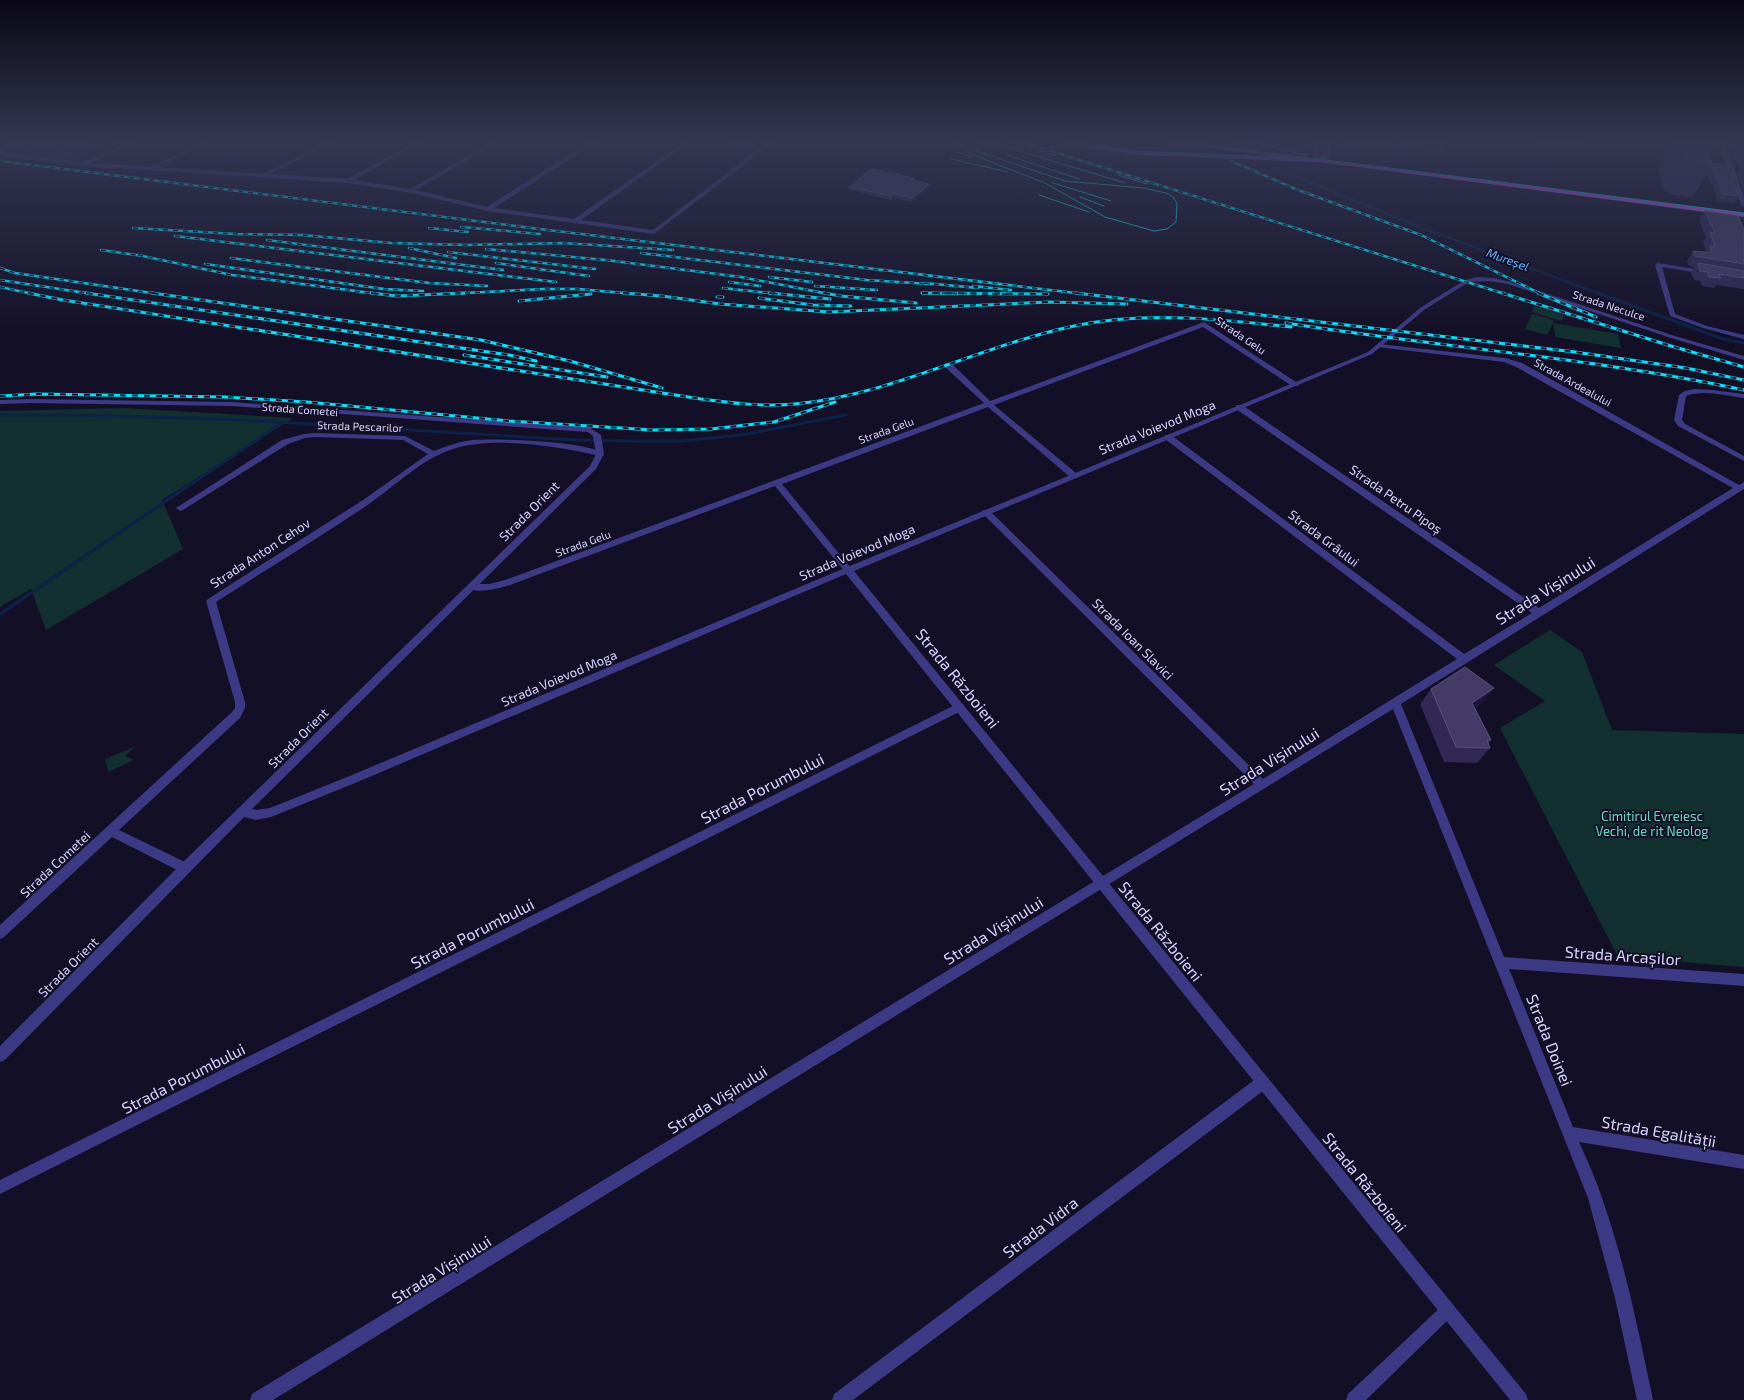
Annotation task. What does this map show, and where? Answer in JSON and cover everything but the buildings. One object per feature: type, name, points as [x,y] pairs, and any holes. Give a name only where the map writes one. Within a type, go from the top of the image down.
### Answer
[{"type":"main road","points":[[1671,205],[1744,215]]},
{"type":"main road","points":[[1715,205],[1744,209]]},
{"type":"street","points":[[472,205],[574,222],[654,232],[688,205]]},
{"type":"street","points":[[488,209],[494,205]]},
{"type":"street","points":[[574,222],[598,205]]},
{"type":"street","points":[[1713,273],[1658,265],[1672,315],[1705,327],[1744,337]]},
{"type":"street","name":"Strada Neculce","points":[[1467,281],[1483,278],[1510,283],[1680,340],[1744,358]]},
{"type":"street","name":"Strada Voievod Moga","points":[[242,812],[256,815],[272,812],[328,790],[1073,475],[1370,353],[1394,331],[1422,309],[1467,281]]},
{"type":"street","name":"Strada Gelu","points":[[473,587],[490,587],[508,582],[1204,324],[1295,384]]},
{"type":"street","name":"Strada Ardealului","points":[[1379,346],[1505,360],[1519,365],[1742,486]]},
{"type":"street","points":[[948,364],[989,404],[1073,475]]},
{"type":"street","points":[[1744,396],[1718,392],[1690,392],[1683,395],[1678,420],[1679,424],[1744,460]]},
{"type":"street","name":"Strada Cometei","points":[[0,402],[38,401],[232,404],[590,430],[597,435],[600,451]]},
{"type":"street","name":"Strada Petru Pipoș","points":[[1239,407],[1539,613]]},
{"type":"street","name":"Strada Pescarilor","points":[[180,508],[285,442],[304,436],[315,435],[406,438],[433,454]]},
{"type":"street","name":"Strada Grâului","points":[[1168,437],[1464,659]]},
{"type":"street","points":[[433,454],[449,446],[472,442],[498,442],[600,451]]},
{"type":"street","name":"Strada Orient","points":[[0,1055],[185,868],[473,587],[593,467],[600,451]]},
{"type":"street","name":"Strada Anton Cehov","points":[[111,831],[230,722],[240,708],[240,702],[211,601],[366,502],[433,454]]},
{"type":"street","name":"Strada Războieni","points":[[776,482],[1520,1400]]},
{"type":"street","name":"Strada Vișinului","points":[[258,1400],[1262,785],[1742,486]]},
{"type":"street","name":"Strada Ioan Slavici","points":[[986,512],[1262,785]]},
{"type":"street","name":"Strada Doinei","points":[[1395,702],[1595,1198],[1616,1267],[1632,1330],[1645,1400]]},
{"type":"street","name":"Strada Porumbului","points":[[0,1187],[959,707]]},
{"type":"street","points":[[111,831],[185,868]]},
{"type":"street","name":"Strada Cometei","points":[[0,933],[111,831]]},
{"type":"street","name":"Strada Arcașilor","points":[[1500,963],[1744,980]]},
{"type":"street","name":"Strada Vidra","points":[[840,1400],[1262,1082]]},
{"type":"street","name":"Strada Egalității","points":[[1569,1133],[1744,1162]]},
{"type":"street","points":[[1354,1400],[1448,1310]]},
{"type":"green space","points":[[1535,306],[1565,315],[1561,321],[1532,312]]},
{"type":"green space","points":[[1532,314],[1554,320],[1547,335],[1525,329]]},
{"type":"green space","points":[[1553,323],[1618,334],[1621,348],[1555,337]]},
{"type":"green space","points":[[124,408],[293,418],[162,500],[183,549],[46,630],[31,589],[0,607],[0,411]]},
{"type":"green space","name":"Cimitirul Evreiesc Vechi, de rit Neolog","points":[[1550,630],[1582,652],[1612,730],[1744,734],[1744,967],[1618,957],[1500,728],[1545,701],[1494,665]]},
{"type":"green space","points":[[136,746],[125,756],[134,760],[108,772],[105,759]]},
{"type":"waterway","name":"Mureșel","points":[[1366,205],[1417,226],[1600,294]]},
{"type":"waterway","name":"Mureșel","points":[[1598,293],[1723,339],[1744,343]]},
{"type":"waterway","points":[[0,415],[86,415],[241,420],[576,440],[634,441],[681,441],[741,435],[846,415]]},
{"type":"waterway","points":[[190,485],[282,423]]},
{"type":"waterway","points":[[0,614],[191,484]]},
{"type":"tram line","points":[[1069,205],[1089,212]]},
{"type":"tram line","points":[[1084,205],[1105,217],[1154,231],[1167,229],[1176,222],[1177,205]]},
{"type":"tram line","points":[[1684,205],[1744,213]]},
{"type":"railway","points":[[351,205],[1084,294]]},
{"type":"railway","points":[[1223,205],[1505,294]]},
{"type":"railway","points":[[1340,205],[1421,235],[1541,294]]},
{"type":"railway","points":[[461,227],[540,234]]},
{"type":"railway","points":[[133,228],[236,234],[302,235],[391,243],[467,245],[563,243],[673,250]]},
{"type":"railway","points":[[429,228],[468,232]]},
{"type":"railway","points":[[175,236],[556,282]]},
{"type":"railway","points":[[267,240],[503,270]]},
{"type":"railway","points":[[409,248],[456,258]]},
{"type":"railway","points":[[486,249],[606,260],[741,277],[829,294]]},
{"type":"railway","points":[[101,250],[142,256]]},
{"type":"railway","points":[[448,252],[595,269]]},
{"type":"railway","points":[[641,253],[867,280],[930,284]]},
{"type":"railway","points":[[138,255],[142,256]]},
{"type":"railway","points":[[142,256],[232,275],[373,293]]},
{"type":"railway","points":[[231,258],[429,283],[487,286]]},
{"type":"railway","points":[[496,263],[589,276]]},
{"type":"railway","points":[[205,264],[384,289],[423,291]]},
{"type":"railway","points":[[0,268],[15,273],[159,294]]},
{"type":"railway","points":[[769,277],[812,282]]},
{"type":"railway","points":[[0,280],[93,294]]},
{"type":"railway","points":[[729,282],[760,286]]},
{"type":"railway","points":[[924,283],[978,288]]},
{"type":"railway","points":[[815,286],[877,290]]},
{"type":"railway","points":[[973,286],[1011,290]]},
{"type":"railway","points":[[0,287],[33,294]]},
{"type":"railway","points":[[723,288],[777,294]]},
{"type":"railway","points":[[462,293],[543,289],[578,289],[628,293]]},
{"type":"railway","points":[[28,293],[33,294]]},
{"type":"railway","points":[[86,293],[509,355],[536,361]]},
{"type":"railway","points":[[152,293],[159,294]]},
{"type":"railway","points":[[373,293],[397,296],[462,293]]},
{"type":"railway","points":[[373,293],[379,294]]},
{"type":"railway","points":[[445,294],[462,293]]},
{"type":"railway","points":[[623,293],[628,293]]},
{"type":"railway","points":[[628,293],[662,296],[720,304],[829,312],[1049,302],[1127,304]]},
{"type":"railway","points":[[628,293],[635,294]]},
{"type":"railway","points":[[769,293],[777,294]]},
{"type":"railway","points":[[824,293],[916,303]]},
{"type":"railway","points":[[1013,294],[922,293],[1048,294]]},
{"type":"railway","points":[[1076,293],[1575,352],[1686,368],[1744,380]]},
{"type":"railway","points":[[1502,293],[1671,346],[1744,367]]},
{"type":"railway","points":[[1538,293],[1596,317]]},
{"type":"railway","points":[[33,294],[63,300],[701,399],[759,405],[795,404],[831,399],[866,391],[901,381],[1004,345],[1074,326],[1101,321],[1182,318],[1237,321],[1291,327]]},
{"type":"railway","points":[[159,294],[481,340],[570,361],[662,388]]},
{"type":"railway","points":[[519,301],[591,294]]},
{"type":"railway","points":[[777,294],[830,299]]},
{"type":"railway","points":[[717,297],[723,297]]},
{"type":"railway","points":[[759,298],[813,305],[851,306]]},
{"type":"railway","points":[[1286,323],[1630,369],[1744,390]]},
{"type":"railway","points":[[464,355],[607,377]]},
{"type":"railway","points":[[0,396],[37,394],[225,397],[307,402],[509,421],[653,430],[711,429],[774,422],[835,402]]}]
